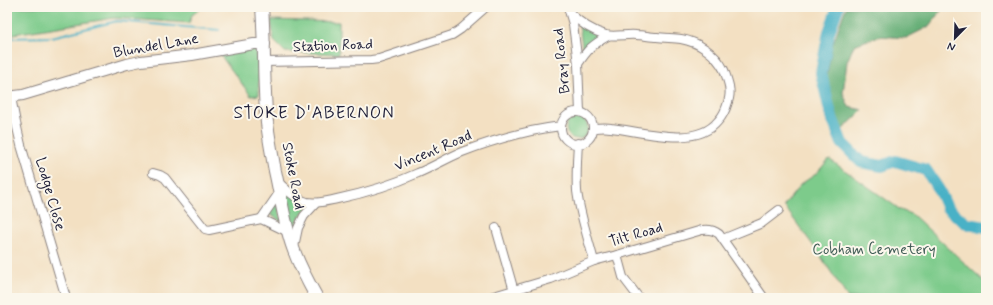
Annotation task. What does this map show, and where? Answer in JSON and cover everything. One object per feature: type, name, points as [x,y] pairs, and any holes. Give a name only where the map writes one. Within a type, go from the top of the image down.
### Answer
[{"type":"main road","name":"Stoke Road","points":[[262,7],[267,124],[278,187],[293,249],[317,298]]},
{"type":"street","name":"Station Road","points":[[264,62],[371,60],[452,34],[461,29],[486,7]]},
{"type":"street","points":[[562,126],[563,135],[566,139],[578,144],[583,143],[590,137],[593,128],[609,128],[676,137],[689,136],[710,129],[718,121],[724,113],[730,89],[722,68],[715,57],[695,43],[681,39],[637,35],[608,36],[586,26],[577,20],[569,10]]},
{"type":"street","name":"Bray Road","points":[[569,10],[573,24],[578,64],[580,112]]},
{"type":"street","points":[[578,64],[591,47],[608,36]]},
{"type":"street","name":"Blundel Lane","points":[[9,97],[22,95],[141,61],[192,55],[254,44],[264,44]]},
{"type":"street","name":"Lodge Close","points":[[9,97],[21,145],[66,298]]},
{"type":"street","name":"Bray Road","points":[[562,126],[566,117],[575,112],[580,112],[591,119],[593,128]]},
{"type":"street","name":"Vincent Road","points":[[278,187],[306,202],[316,203],[350,196],[398,181],[459,153],[481,145],[525,132],[562,126]]},
{"type":"street","points":[[578,144],[576,167],[577,190],[585,231],[594,261]]},
{"type":"street","points":[[153,173],[165,178],[205,229],[209,230],[260,219],[288,232]]},
{"type":"street","points":[[260,219],[278,187]]},
{"type":"street","points":[[293,249],[298,228],[304,216],[316,203]]},
{"type":"street","points":[[723,239],[762,224],[780,210]]},
{"type":"street","points":[[496,228],[514,290]]},
{"type":"street","name":"Tilt Road","points":[[487,298],[551,279],[594,261],[702,230],[708,230],[715,231],[723,239],[764,298]]},
{"type":"street","points":[[617,255],[623,277],[639,298]]},
{"type":"green space","points":[[7,7],[203,7],[192,15],[189,23],[114,18],[7,35]]},
{"type":"green space","points":[[846,7],[944,7],[928,27],[906,38],[879,36],[854,45],[847,62],[843,93],[849,107],[863,110],[842,130],[835,110],[827,75],[832,46]]},
{"type":"green space","points":[[271,20],[339,22],[339,54],[285,52],[274,41]]},
{"type":"green space","points":[[579,24],[601,35],[583,52]]},
{"type":"green space","points":[[252,48],[258,54],[259,95],[251,96],[218,52]]},
{"type":"green space","points":[[577,117],[581,118],[587,124],[587,132],[581,138],[577,139],[573,138],[567,132],[566,128],[567,124],[573,118]]},
{"type":"green space","name":"Cobham Cemetery","points":[[829,159],[898,209],[913,215],[986,283],[986,298],[848,298],[818,252],[784,206],[801,184],[816,174]]},
{"type":"green space","points":[[283,189],[310,205],[299,218],[294,235]]},
{"type":"green space","points":[[277,201],[282,222],[268,213]]},
{"type":"waterway","points":[[838,7],[829,32],[821,73],[831,115],[842,143],[861,162],[882,166],[895,161],[926,170],[939,190],[947,208],[967,224],[986,227]]},
{"type":"waterway","points":[[7,38],[52,37],[117,21],[219,30]]},
{"type":"district","name":"STOKE D'ABERNON","points":[[314,113]]}]
